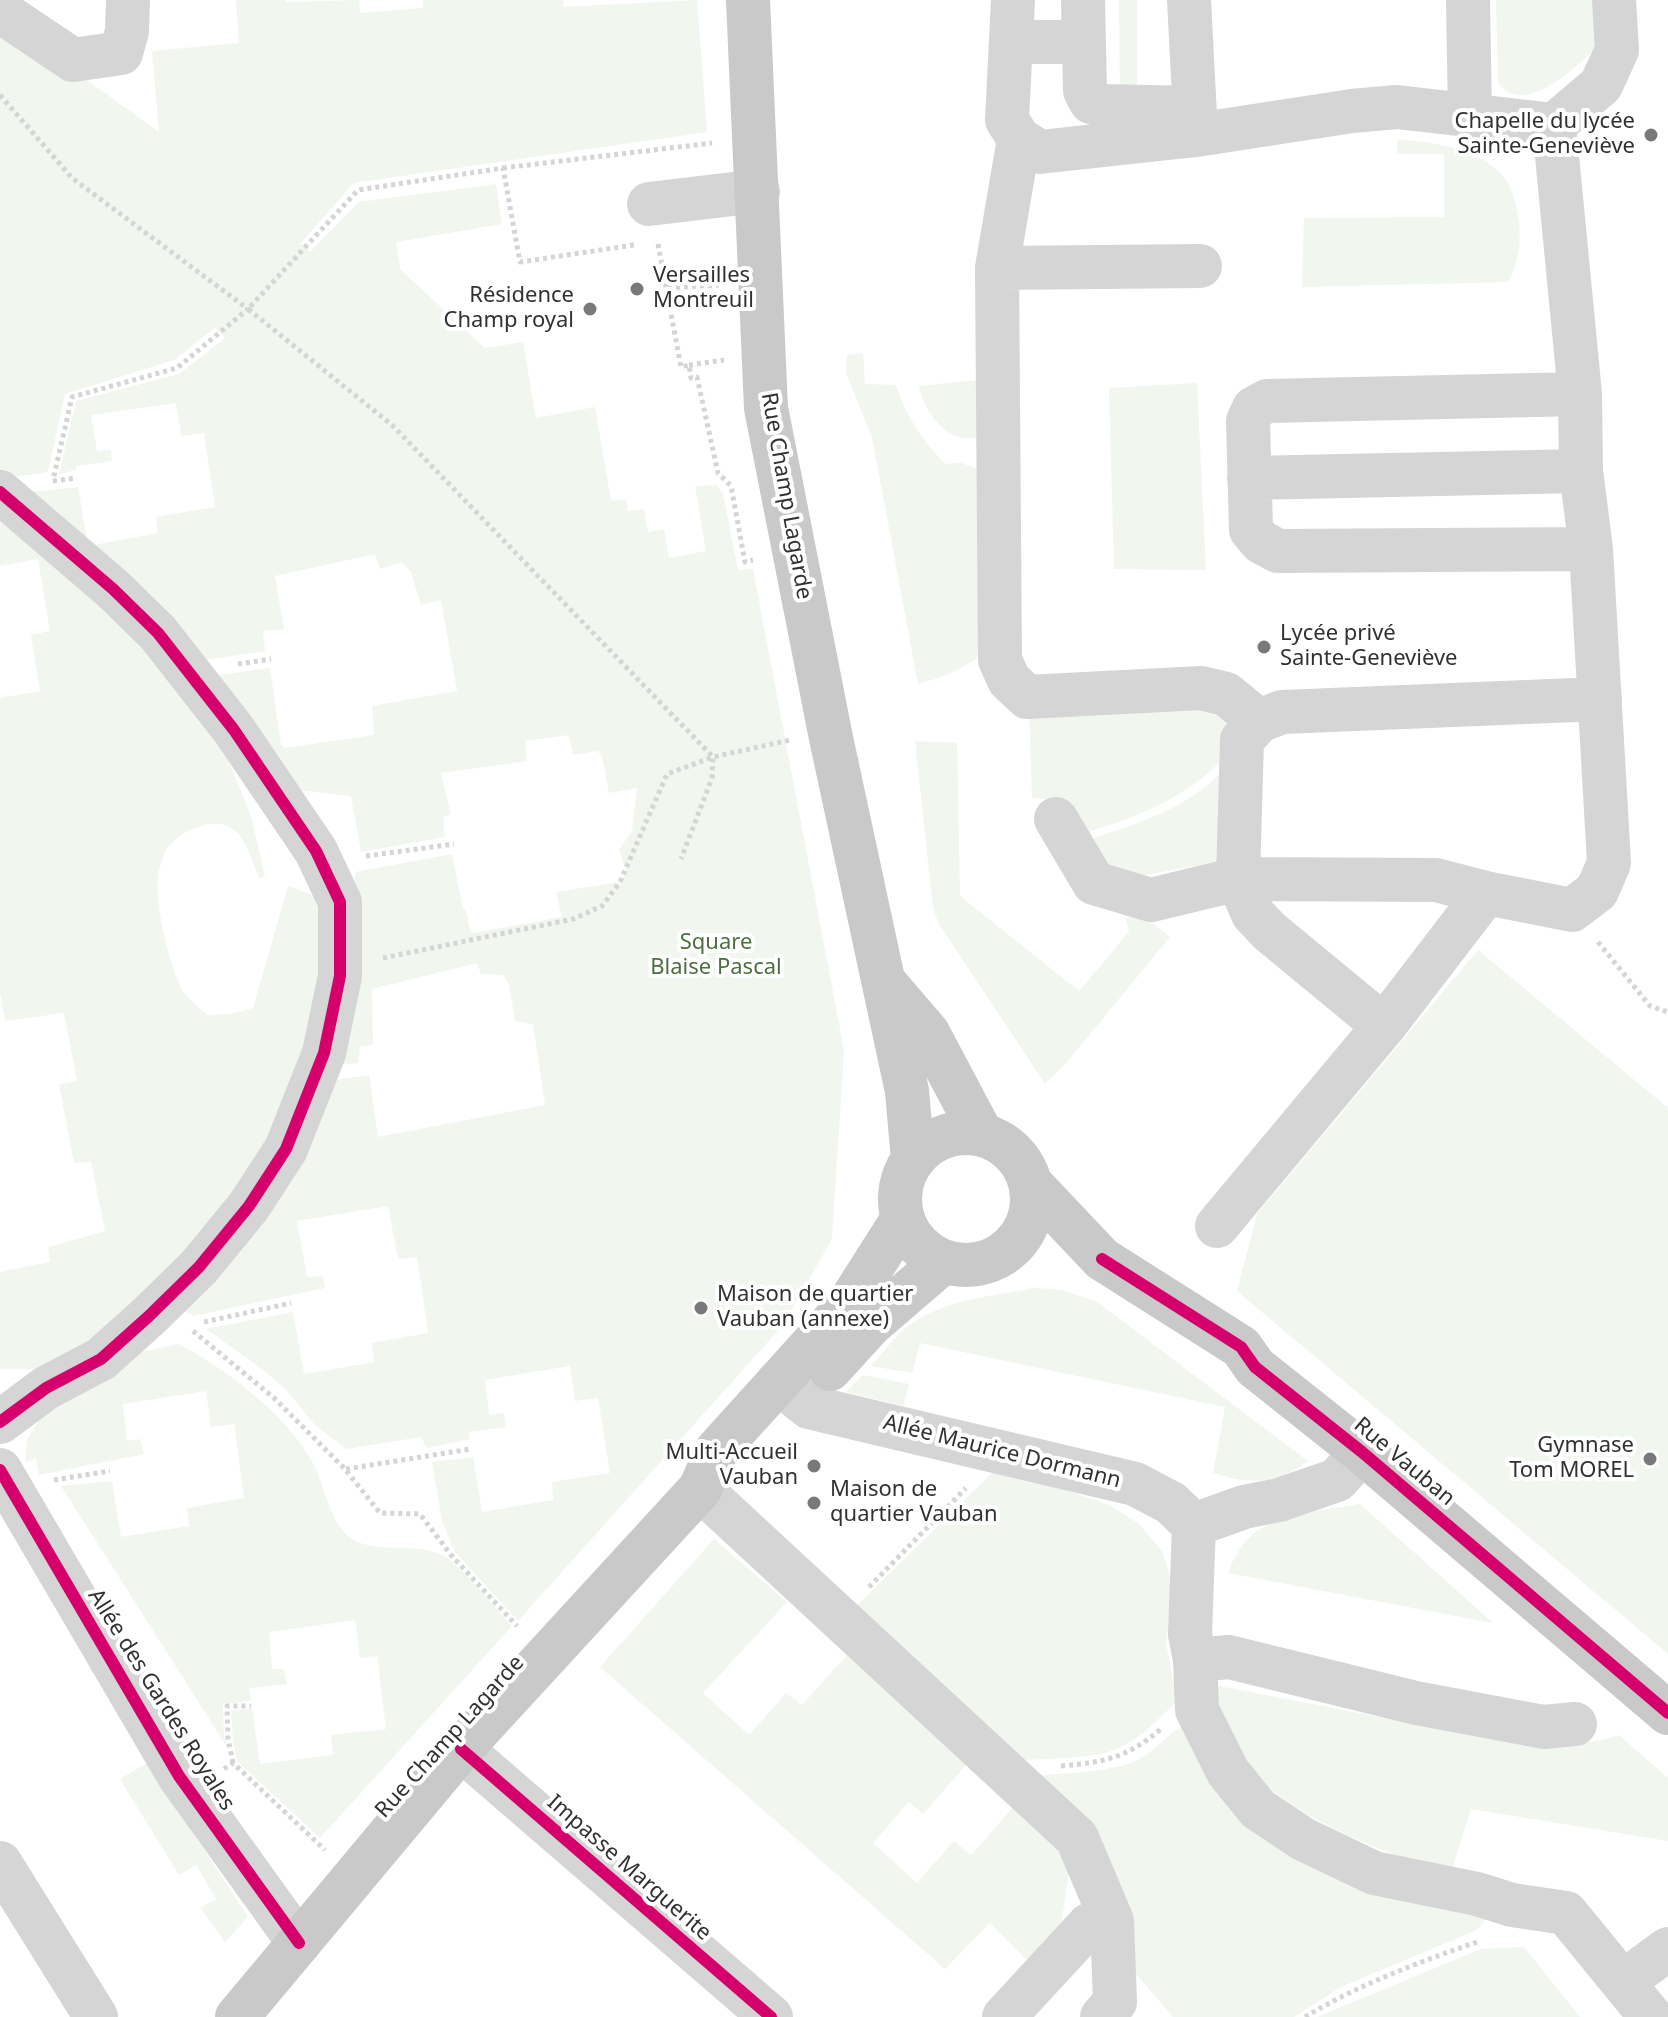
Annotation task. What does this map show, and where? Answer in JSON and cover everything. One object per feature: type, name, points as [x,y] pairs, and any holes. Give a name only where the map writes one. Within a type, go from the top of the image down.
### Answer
[{"type":"main road","name":"Rue Champ Lagarde","points":[[748,0],[766,408],[831,738],[907,1091],[913,1160]]},
{"type":"main road","name":"Rue Champ Lagarde","points":[[886,984],[928,1033],[981,1133]]},
{"type":"main road","points":[[981,1133],[1000,1140],[1015,1153],[1033,1186],[1030,1218],[1020,1240],[983,1264],[963,1266],[943,1262],[925,1253],[911,1238],[902,1220],[899,1200],[902,1181],[925,1146],[946,1135],[981,1133]]},
{"type":"main road","name":"Rue Vauban","points":[[1033,1186],[1102,1259],[1241,1347],[1255,1367],[1362,1452],[1668,1713]]},
{"type":"main road","name":"Rue Champ Lagarde","points":[[790,1391],[902,1220]]},
{"type":"main road","name":"Rue Vauban","points":[[1012,1247],[1102,1259]]},
{"type":"main road","name":"Rue Champ Lagarde","points":[[254,2011],[299,1943],[461,1749],[700,1489],[717,1450],[943,1262]]},
{"type":"street","points":[[0,11],[73,60],[121,53],[127,31],[128,0]]},
{"type":"street","points":[[1189,0],[1195,121]]},
{"type":"street","points":[[1468,0],[1470,116]]},
{"type":"street","points":[[1195,121],[1091,102],[1085,91],[1084,21],[1012,21],[1007,120],[1019,139],[1040,152],[1195,121],[1397,107],[1554,125],[1601,85],[1617,50],[1614,0]]},
{"type":"street","points":[[1056,819],[1094,883],[1151,900],[1238,879],[1436,880],[1572,910],[1597,891],[1609,863],[1600,699],[1591,549],[1581,471],[1580,394],[1554,125]]},
{"type":"street","points":[[1019,139],[997,268],[1000,660],[1009,680],[1027,697],[1201,688],[1226,694],[1259,721]]},
{"type":"street","points":[[649,204],[758,191]]},
{"type":"street","points":[[997,268],[1200,266]]},
{"type":"street","points":[[1580,394],[1267,401],[1254,408],[1248,421],[1251,530],[1261,542],[1278,551],[1591,549]]},
{"type":"street","points":[[1249,478],[1581,471]]},
{"type":"street","points":[[0,492],[103,580],[158,633],[234,730],[321,862],[340,902],[340,966],[324,1053],[286,1149],[249,1206],[199,1267],[101,1359],[46,1388],[0,1422]]},
{"type":"street","points":[[1384,1026],[1269,931],[1253,914],[1238,879],[1242,740],[1259,721],[1282,712],[1600,699]]},
{"type":"street","points":[[1217,1226],[1384,1026],[1486,893]]},
{"type":"street","name":"Allée Maurice Dormann","points":[[790,1391],[809,1407],[1135,1484],[1171,1503],[1194,1525]]},
{"type":"street","points":[[1362,1452],[1337,1480],[1194,1525],[1190,1634],[1195,1660],[1197,1710],[1228,1772],[1258,1809],[1303,1839],[1374,1873],[1477,1894],[1512,1905],[1566,1913],[1651,2017]]},
{"type":"street","name":"Allée des Gardes Royales","points":[[5,1478],[179,1776],[299,1943]]},
{"type":"street","points":[[700,1489],[1077,1838],[1112,1921],[1115,2002],[1102,2017]]},
{"type":"street","points":[[1195,1660],[1229,1657],[1416,1703],[1544,1727],[1575,1724]]},
{"type":"street","name":"Impasse Marguerite","points":[[461,1749],[771,2017]]},
{"type":"street","points":[[0,1863],[96,2017]]},
{"type":"street","points":[[1004,2017],[1089,1925],[1112,1921]]},
{"type":"street","points":[[1623,1982],[1668,1949]]},
{"type":"path","points":[[0,95],[72,178],[248,309],[392,425],[713,757],[712,778],[681,859]]},
{"type":"path","points":[[53,481],[72,397],[177,368],[248,309],[358,190],[503,168],[717,142]]},
{"type":"path","points":[[503,168],[520,262],[657,242],[681,367],[728,359]]},
{"type":"path","points":[[689,365],[691,378],[697,377],[718,473],[731,486],[745,562],[795,552]]},
{"type":"path","points":[[340,966],[573,919],[602,906],[620,882],[667,774],[713,757],[785,741],[831,738]]},
{"type":"path","points":[[321,862],[454,844]]},
{"type":"path","points":[[1572,910],[1650,1006],[1668,1012]]},
{"type":"path","points":[[291,1303],[188,1326],[274,1398],[345,1469],[380,1513],[420,1514],[451,1555],[548,1657]]},
{"type":"path","points":[[345,1469],[471,1449]]},
{"type":"path","points":[[839,1617],[1003,1451]]},
{"type":"path","points":[[5,1478],[110,1471]]},
{"type":"path","points":[[233,1763],[228,1739],[227,1706],[251,1706]]},
{"type":"path","points":[[1005,1772],[1093,1763],[1121,1756],[1139,1748],[1171,1721],[1197,1710]]},
{"type":"path","points":[[1305,2017],[1335,1999],[1419,1962],[1495,1936],[1512,1905]]},
{"type":"green space","name":"Square Blaise Pascal","points":[[236,0],[359,0],[360,13],[423,8],[423,0],[563,0],[564,7],[697,0],[707,132],[354,183],[300,244],[310,252],[359,202],[496,184],[502,224],[396,242],[400,269],[485,348],[523,342],[536,418],[595,407],[611,501],[626,499],[628,511],[644,509],[648,532],[664,529],[669,558],[706,551],[695,486],[717,485],[723,493],[738,570],[753,569],[844,1050],[832,1239],[783,1325],[518,1621],[455,1552],[442,1521],[432,1462],[473,1457],[482,1512],[553,1500],[552,1482],[610,1473],[598,1398],[575,1401],[570,1366],[485,1380],[489,1415],[504,1413],[506,1427],[469,1432],[470,1439],[427,1448],[421,1437],[346,1449],[315,1425],[286,1390],[266,1372],[206,1329],[293,1312],[304,1374],[374,1362],[372,1343],[428,1333],[417,1257],[398,1259],[388,1206],[297,1221],[307,1277],[323,1276],[325,1288],[193,1316],[179,1307],[328,1081],[369,1075],[378,1137],[545,1105],[533,1024],[515,1021],[509,984],[503,975],[481,974],[477,963],[372,989],[373,1045],[360,1046],[358,1063],[330,1065],[353,964],[355,872],[452,854],[463,909],[473,933],[562,917],[556,892],[620,882],[627,873],[619,850],[632,831],[637,788],[609,793],[602,756],[597,751],[573,755],[569,735],[525,741],[527,761],[441,773],[451,815],[443,816],[445,837],[361,852],[351,796],[298,790],[213,676],[270,668],[281,745],[285,748],[374,735],[372,706],[457,691],[441,600],[421,605],[411,572],[402,562],[380,569],[375,554],[275,576],[284,629],[263,631],[265,651],[198,661],[19,493],[78,487],[88,546],[158,533],[156,517],[215,507],[204,433],[181,436],[176,403],[91,415],[97,451],[111,450],[112,461],[76,466],[76,470],[59,474],[76,401],[179,374],[225,338],[215,328],[174,360],[65,394],[48,472],[0,479],[0,17],[159,132],[152,51],[239,43]]},
{"type":"green space","points":[[1119,0],[1137,0],[1137,95],[1120,96]]},
{"type":"green space","points":[[1496,0],[1595,0],[1596,47],[1576,67],[1548,86],[1534,93],[1520,95],[1508,92],[1498,82]]},
{"type":"green space","points":[[1397,140],[1426,142],[1471,154],[1496,169],[1506,180],[1515,200],[1520,230],[1517,260],[1508,282],[1302,287],[1304,218],[1444,217],[1444,154],[1397,154]]},
{"type":"green space","points":[[863,353],[865,384],[896,385],[910,417],[938,456],[946,464],[962,463],[981,471],[990,647],[956,670],[918,684],[872,437],[846,373],[847,355]]},
{"type":"green space","points":[[980,380],[981,437],[962,438],[946,430],[928,410],[919,386]]},
{"type":"green space","points":[[1197,383],[1206,570],[1114,569],[1109,388]]},
{"type":"green space","points":[[0,508],[120,614],[221,742],[251,816],[265,877],[259,878],[239,834],[218,824],[190,830],[168,847],[163,858],[157,882],[160,915],[174,969],[187,997],[208,1015],[231,1014],[253,1008],[288,886],[319,897],[332,911],[317,1026],[243,1197],[86,1348],[35,1369],[0,1369],[0,1272],[50,1262],[48,1247],[105,1231],[91,1162],[74,1163],[59,1084],[77,1081],[64,1013],[5,1021],[0,993],[0,698],[40,691],[31,635],[50,631],[38,559],[0,566]]},
{"type":"green space","points":[[1226,708],[1226,755],[1195,783],[1158,805],[1079,835],[1069,801],[1032,798],[1029,709]]},
{"type":"green space","points":[[915,741],[957,743],[960,896],[1079,991],[1129,932],[1126,920],[1131,914],[1138,912],[1170,937],[1067,1062],[1045,1084],[939,924],[933,909]]},
{"type":"green space","points":[[1226,767],[1227,860],[1124,879],[1082,842],[1178,805],[1212,782]]},
{"type":"green space","points":[[1478,950],[1668,1108],[1668,1654],[1237,1291],[1257,1214]]},
{"type":"green space","points":[[1036,1288],[1063,1290],[1097,1302],[1308,1461],[1273,1479],[1251,1481],[1213,1473],[1225,1407],[920,1343],[912,1373],[871,1366],[900,1333],[930,1313],[964,1301]]},
{"type":"green space","points":[[178,1344],[236,1380],[289,1429],[314,1465],[331,1509],[344,1532],[365,1544],[419,1549],[444,1556],[469,1578],[512,1626],[320,1838],[237,1761],[231,1710],[252,1709],[260,1764],[333,1755],[331,1735],[386,1729],[377,1656],[360,1658],[355,1620],[269,1632],[272,1669],[284,1669],[287,1684],[249,1688],[251,1701],[223,1704],[224,1738],[229,1750],[61,1486],[112,1481],[121,1537],[189,1526],[187,1508],[244,1498],[234,1424],[211,1427],[206,1391],[123,1404],[127,1441],[140,1439],[144,1454],[39,1475],[36,1459],[25,1462],[27,1440],[49,1404],[141,1352]]},
{"type":"green space","points":[[863,1375],[909,1384],[904,1406],[846,1392]]},
{"type":"green space","points":[[994,1471],[1051,1485],[1109,1505],[1138,1523],[1162,1551],[1173,1584],[1166,1643],[1177,1701],[1143,1733],[1119,1748],[1080,1757],[1008,1760],[847,1615]]},
{"type":"green space","points":[[1360,1504],[1493,1623],[1228,1573],[1238,1552],[1250,1537],[1265,1526],[1299,1514]]},
{"type":"green space","points":[[714,1539],[787,1602],[703,1693],[749,1735],[786,1693],[802,1705],[847,1655],[968,1763],[923,1814],[909,1802],[873,1843],[917,1883],[954,1841],[971,1855],[1015,1805],[1065,1838],[1070,1866],[1061,1925],[1028,1961],[990,1923],[945,1969],[600,1667]]},
{"type":"green space","points":[[1214,1685],[1507,1741],[1564,1744],[1592,1742],[1619,1735],[1668,1778],[1668,1841],[1471,1809],[1451,1872],[1421,1863],[1323,1823],[1264,1784],[1240,1760],[1222,1734]]},
{"type":"green space","points":[[1188,1724],[1220,1785],[1492,1911],[1477,1930],[1341,1987],[1294,2017],[1173,2017],[1135,1973],[1026,1776],[1086,1772],[1132,1762]]},
{"type":"green space","points":[[147,1763],[248,1917],[225,1942],[200,1908],[216,1899],[196,1865],[179,1875],[120,1779]]},
{"type":"green space","points":[[1524,1947],[1580,2017],[1317,2017],[1481,1949]]},
{"type":"cycle path","points":[[0,492],[113,589],[158,633],[234,730],[316,851],[340,902],[340,976],[324,1053],[286,1149],[249,1206],[199,1267],[101,1359],[46,1388],[0,1422]]},
{"type":"cycle path","points":[[1102,1259],[1241,1347],[1255,1367],[1362,1452],[1668,1713]]},
{"type":"cycle path","points":[[0,1470],[179,1776],[299,1943]]},
{"type":"cycle path","points":[[461,1749],[771,2017]]},
{"type":"place","name":"Chapelle du lycée Sainte-Geneviève","points":[[1651,135]]},
{"type":"place","name":"Versailles Montreuil","points":[[637,289]]},
{"type":"place","name":"Résidence Champ royal","points":[[590,309]]},
{"type":"place","name":"Lycée privé Sainte-Geneviève","points":[[1264,647]]},
{"type":"place","name":"Maison de quartier Vauban (annexe)","points":[[701,1308]]},
{"type":"place","name":"Gymnase Tom MOREL","points":[[1650,1459]]},
{"type":"place","name":"Multi-Accueil Vauban","points":[[814,1466]]},
{"type":"place","name":"Maison de quartier Vauban","points":[[814,1503]]}]
